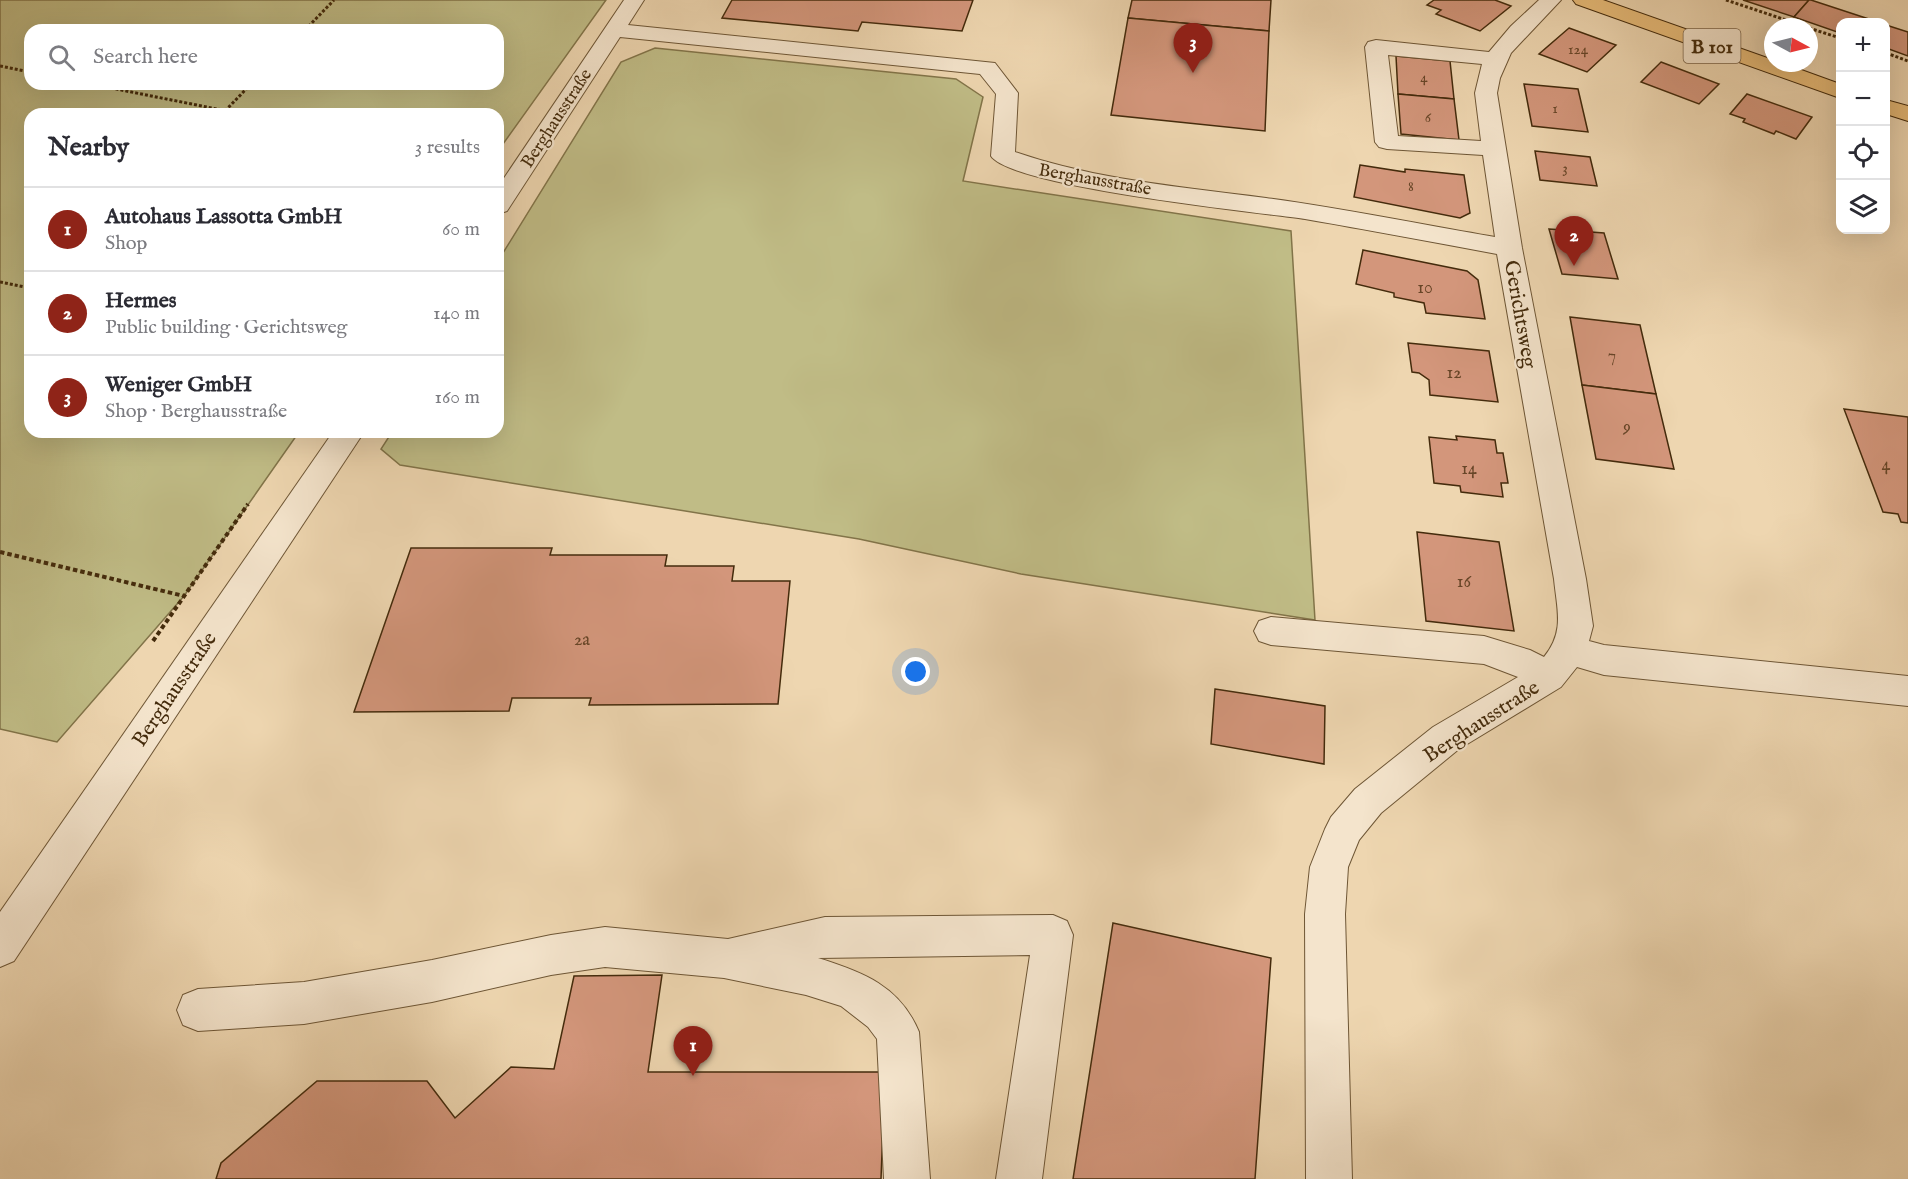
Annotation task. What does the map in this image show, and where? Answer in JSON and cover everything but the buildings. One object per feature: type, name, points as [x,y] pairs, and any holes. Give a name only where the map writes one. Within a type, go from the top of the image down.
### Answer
[{"type":"main road","name":"B 101","points":[[1583,0],[1836,90]]},
{"type":"main road","points":[[1890,108],[1908,114]]},
{"type":"street","name":"Berghausstraße","points":[[504,197],[634,0]]},
{"type":"street","name":"Gerichtsweg","points":[[1551,0],[1509,39],[1494,59],[1487,75],[1486,93],[1509,248],[1570,579],[1576,626],[1560,663]]},
{"type":"street","name":"Berghausstraße","points":[[614,30],[987,68],[1007,93],[1003,156],[1038,170],[1113,184],[1281,208],[1509,248]]},
{"type":"street","points":[[1494,59],[1376,47],[1387,142],[1494,149]]},
{"type":"street","name":"Berghausstraße","points":[[0,947],[345,438]]},
{"type":"street","points":[[1271,631],[1484,650],[1518,660],[1560,663],[1604,660],[1908,691]]},
{"type":"street","name":"Berghausstraße","points":[[1329,1179],[1325,914],[1329,867],[1344,829],[1368,801],[1446,738],[1560,663]]},
{"type":"street","points":[[724,958],[825,937],[1053,935],[1019,1179]]},
{"type":"street","points":[[198,1010],[304,1003],[432,981],[551,955],[604,947],[724,958],[806,975],[852,989],[883,1012],[898,1032],[907,1179]]},
{"type":"path","points":[[311,24],[334,0]]},
{"type":"path","points":[[1726,0],[1781,18]]},
{"type":"path","points":[[1818,30],[1836,37]]},
{"type":"path","points":[[1890,54],[1908,61]]},
{"type":"path","points":[[0,66],[24,71]]},
{"type":"path","points":[[121,90],[210,108]]},
{"type":"path","points":[[228,108],[245,90]]},
{"type":"path","points":[[0,282],[24,287]]},
{"type":"path","points":[[0,552],[184,596]]},
{"type":"shaded area","points":[[0,0],[606,0],[504,143],[504,108],[24,108],[24,438],[295,438],[184,596],[57,742],[0,729]]},
{"type":"shaded area","points":[[655,48],[956,79],[983,97],[963,181],[1291,231],[1315,620],[1021,574],[859,539],[400,465],[381,449],[388,438],[504,438],[504,251],[621,62]]},
{"type":"place","name":"Weniger GmbH","points":[[1193,73]]},
{"type":"place","name":"Hermes","points":[[1574,266]]},
{"type":"place","name":"Autohaus Lassotta GmbH","points":[[693,1076]]}]
